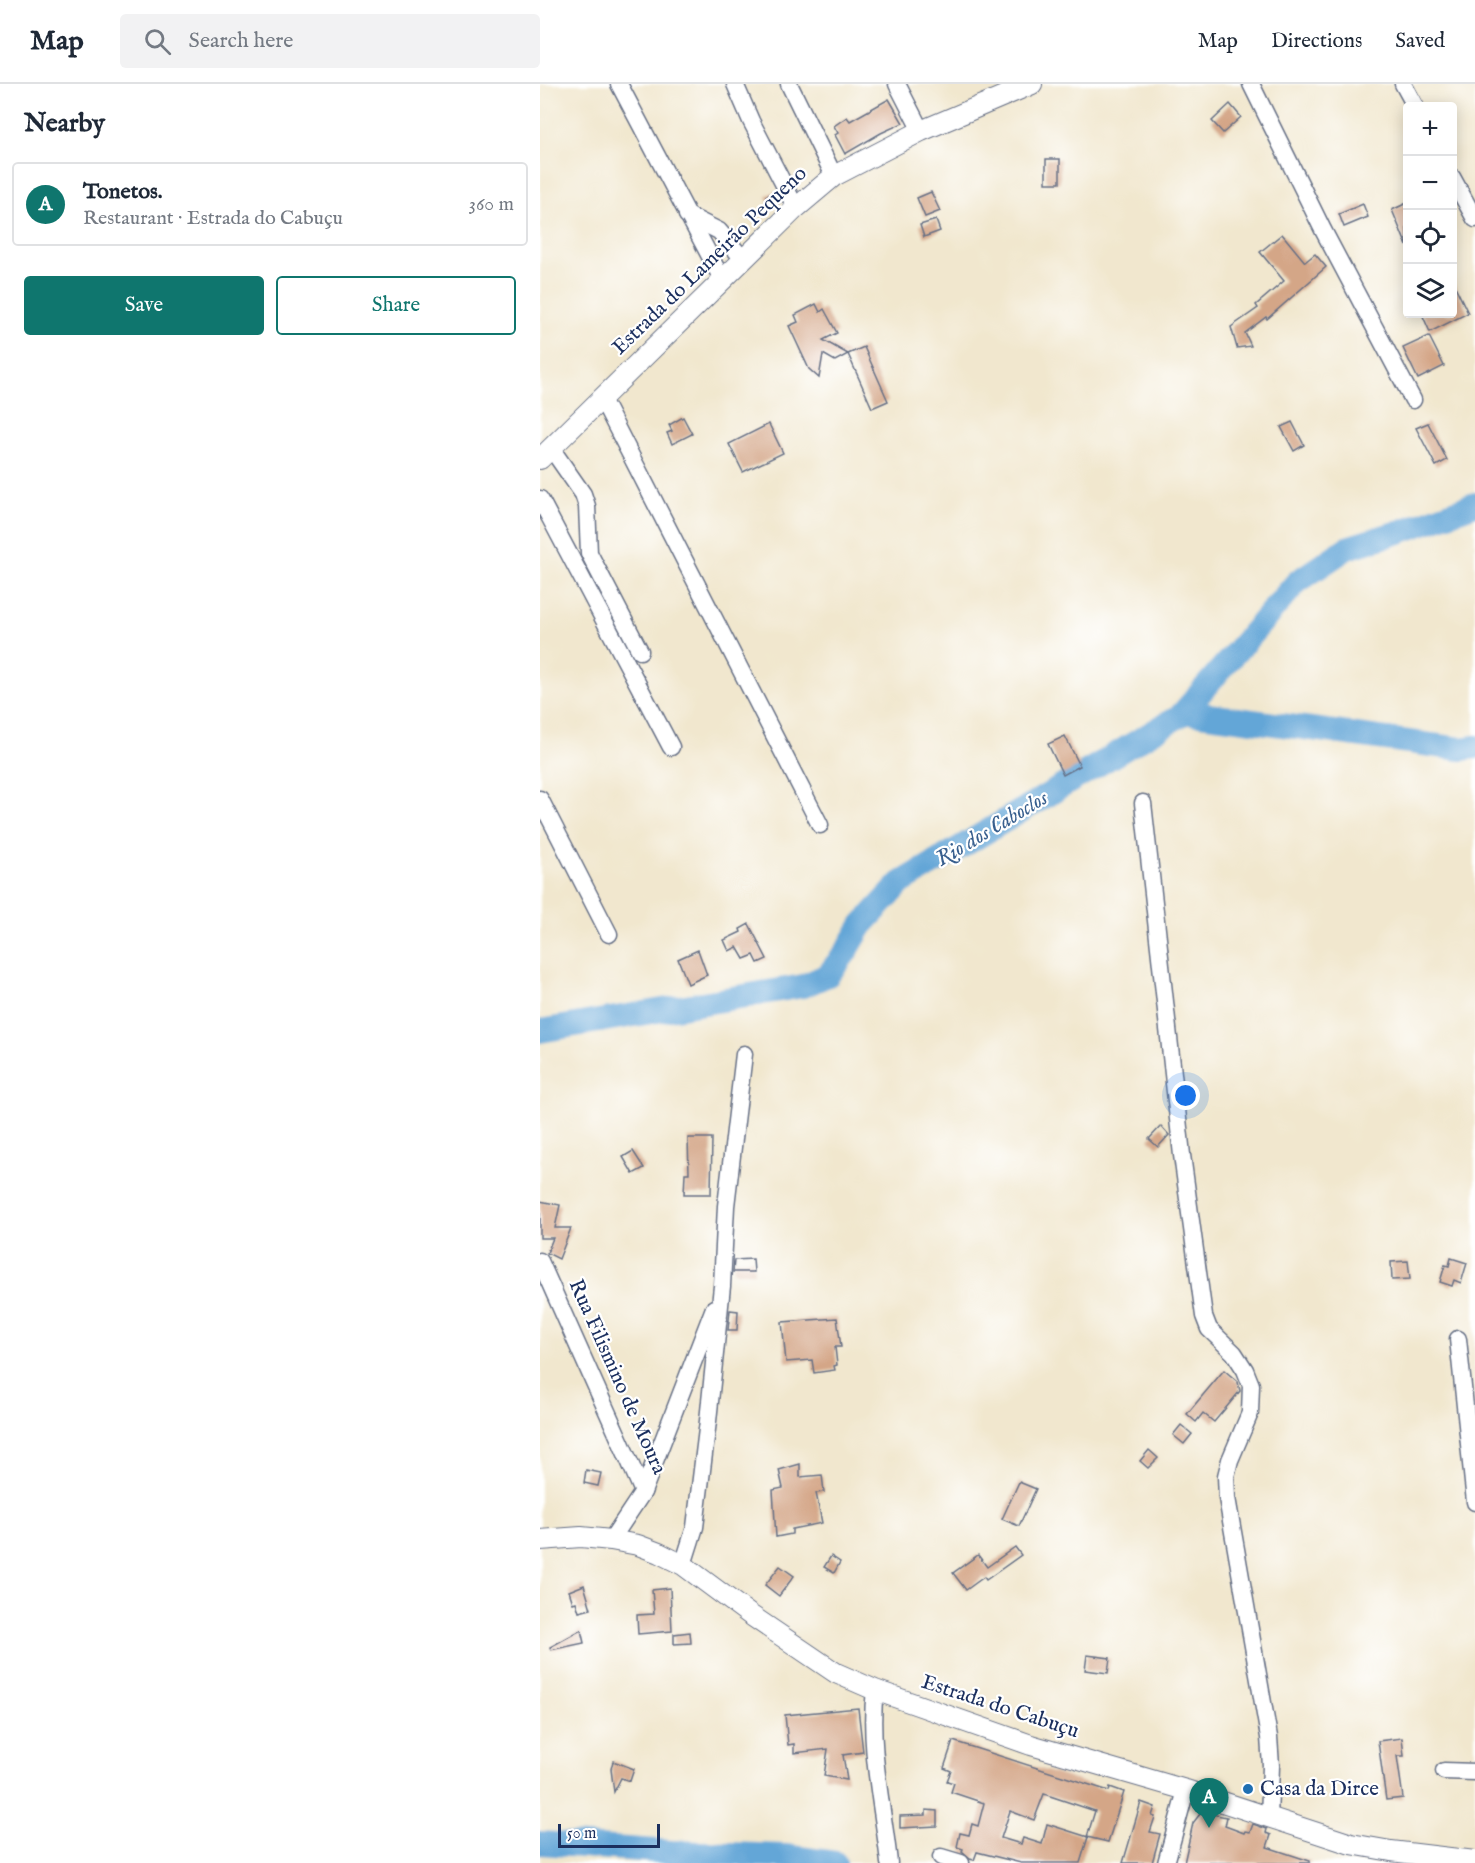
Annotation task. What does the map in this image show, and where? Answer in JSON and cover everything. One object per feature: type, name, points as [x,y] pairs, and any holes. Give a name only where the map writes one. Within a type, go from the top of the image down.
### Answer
[{"type":"street","points":[[619,84],[723,281]]},
{"type":"street","points":[[735,84],[751,121],[796,208]]},
{"type":"street","points":[[789,84],[834,176]]},
{"type":"street","points":[[897,84],[921,131]]},
{"type":"street","points":[[1251,84],[1323,230],[1413,400]]},
{"type":"street","points":[[1404,84],[1413,102]]},
{"type":"street","name":"Estrada do Lameirão Pequeno","points":[[546,453],[796,208],[834,176],[921,131],[1019,86]]},
{"type":"street","points":[[1457,186],[1475,219]]},
{"type":"street","points":[[687,215],[719,231],[744,260]]},
{"type":"street","points":[[602,399],[820,825]]},
{"type":"street","points":[[546,453],[583,494],[587,506],[588,553],[640,651]]},
{"type":"street","points":[[540,499],[671,747]]},
{"type":"street","points":[[540,798],[609,934]]},
{"type":"street","points":[[1143,803],[1182,1155],[1204,1316],[1209,1329],[1234,1353],[1251,1385],[1250,1413],[1230,1460],[1226,1476],[1227,1498],[1269,1737],[1271,1766],[1269,1818]]},
{"type":"street","points":[[683,1565],[695,1527],[722,1286],[726,1206],[744,1054]]},
{"type":"street","name":"Rua Filismino de Moura","points":[[540,1261],[643,1492],[611,1540]]},
{"type":"street","points":[[643,1492],[722,1286]]},
{"type":"street","points":[[1458,1339],[1469,1383],[1475,1502]]},
{"type":"street","name":"Estrada do Cabuçu","points":[[540,1540],[581,1537],[638,1545],[683,1565],[836,1672],[875,1690],[1031,1744],[1186,1790],[1350,1844],[1475,1861]]},
{"type":"street","points":[[875,1690],[873,1735],[888,1857]]},
{"type":"street","points":[[1444,1771],[1475,1772]]},
{"type":"street","points":[[1166,1863],[1186,1790]]},
{"type":"street","points":[[941,1857],[961,1863]]},
{"type":"building","points":[[889,99],[903,123],[845,154],[835,135],[838,133],[834,126],[847,117],[850,121]]},
{"type":"building","points":[[1230,104],[1241,117],[1223,133],[1212,121]]},
{"type":"building","points":[[1046,159],[1060,159],[1060,183],[1046,183]]},
{"type":"building","points":[[776,191],[781,202],[771,207],[766,196]]},
{"type":"building","points":[[931,192],[940,211],[925,217],[917,198]]},
{"type":"building","points":[[1363,204],[1368,217],[1344,227],[1339,214]]},
{"type":"building","points":[[1403,205],[1403,236],[1392,210]]},
{"type":"building","points":[[936,220],[940,231],[924,237],[920,225]]},
{"type":"building","points":[[1282,234],[1305,262],[1315,254],[1326,267],[1267,319],[1266,317],[1245,333],[1251,346],[1237,348],[1231,327],[1258,308],[1256,305],[1284,281],[1260,252]]},
{"type":"building","points":[[1457,290],[1468,313],[1430,332],[1424,318],[1457,318]]},
{"type":"building","points":[[816,304],[820,312],[824,309],[837,333],[823,340],[848,354],[835,361],[823,354],[819,378],[809,369],[789,326],[798,322],[795,315]]},
{"type":"building","points":[[1429,336],[1444,366],[1418,379],[1403,348]]},
{"type":"building","points":[[864,347],[888,401],[872,408],[848,354]]},
{"type":"building","points":[[683,417],[692,434],[672,444],[667,433],[672,431],[669,425]]},
{"type":"building","points":[[1292,422],[1304,445],[1294,451],[1281,427]]},
{"type":"building","points":[[1428,423],[1447,460],[1436,466],[1416,428]]},
{"type":"building","points":[[769,424],[783,453],[743,472],[729,444]]},
{"type":"building","points":[[1065,736],[1080,766],[1063,775],[1048,744]]},
{"type":"building","points":[[749,924],[767,959],[758,963],[754,955],[744,959],[737,947],[729,951],[724,940],[741,932],[740,929]]},
{"type":"building","points":[[698,950],[707,975],[688,984],[678,959]]},
{"type":"building","points":[[1161,1126],[1169,1135],[1158,1147],[1149,1139]]},
{"type":"building","points":[[688,1138],[712,1138],[711,1194],[684,1194],[685,1173],[689,1173]]},
{"type":"building","points":[[633,1151],[644,1168],[633,1174],[623,1157]]},
{"type":"building","points":[[540,1201],[560,1205],[555,1228],[571,1228],[559,1259],[547,1253],[553,1238],[540,1238]]},
{"type":"building","points":[[1451,1258],[1467,1263],[1461,1283],[1454,1280],[1452,1286],[1440,1282],[1445,1265],[1449,1266]]},
{"type":"building","points":[[753,1259],[754,1272],[733,1272],[734,1260]]},
{"type":"building","points":[[1408,1261],[1410,1279],[1392,1280],[1391,1262]]},
{"type":"building","points":[[730,1310],[738,1311],[737,1330],[728,1330]]},
{"type":"building","points":[[837,1318],[841,1347],[835,1347],[837,1365],[834,1366],[835,1370],[814,1373],[812,1360],[786,1362],[782,1322]]},
{"type":"building","points":[[1224,1370],[1238,1382],[1240,1391],[1214,1422],[1203,1413],[1196,1422],[1187,1414]]},
{"type":"building","points":[[1181,1425],[1192,1434],[1184,1444],[1173,1435]]},
{"type":"building","points":[[1149,1450],[1158,1458],[1148,1468],[1140,1461]]},
{"type":"building","points":[[800,1464],[800,1477],[822,1475],[824,1492],[816,1493],[822,1523],[792,1529],[792,1534],[776,1537],[773,1490],[783,1488],[779,1470]]},
{"type":"building","points":[[586,1470],[601,1473],[598,1486],[584,1483]]},
{"type":"building","points":[[1019,1482],[1036,1489],[1019,1526],[1002,1519]]},
{"type":"building","points":[[1015,1547],[1021,1555],[986,1580],[984,1577],[966,1590],[953,1573],[978,1555],[987,1567]]},
{"type":"building","points":[[831,1556],[840,1562],[834,1573],[824,1567]]},
{"type":"building","points":[[780,1566],[794,1576],[779,1596],[765,1585]]},
{"type":"building","points":[[584,1585],[591,1609],[579,1612],[569,1591]]},
{"type":"building","points":[[670,1588],[672,1631],[638,1634],[637,1615],[654,1614],[652,1590]]},
{"type":"building","points":[[581,1630],[584,1643],[551,1650],[550,1647]]},
{"type":"building","points":[[690,1632],[691,1643],[674,1644],[674,1634]]},
{"type":"building","points":[[1087,1655],[1110,1658],[1108,1673],[1085,1670]]},
{"type":"building","points":[[858,1708],[863,1752],[843,1755],[847,1780],[824,1776],[828,1749],[794,1753],[794,1744],[788,1745],[785,1715]]},
{"type":"building","points":[[1402,1738],[1404,1756],[1397,1756],[1403,1798],[1386,1800],[1378,1741]]},
{"type":"building","points":[[953,1741],[1109,1791],[1110,1787],[1124,1792],[1108,1842],[1088,1837],[1080,1863],[1021,1863],[977,1852],[974,1860],[970,1859],[962,1852],[963,1849],[957,1847],[960,1833],[969,1835],[972,1824],[978,1826],[984,1803],[951,1792],[954,1783],[947,1781],[951,1771],[944,1768]],"holes":[[[1044,1794],[1095,1811],[1087,1837],[1047,1824],[1042,1844],[1023,1838],[1021,1844],[1001,1838],[1010,1811],[1034,1820]]]},
{"type":"building","points":[[613,1761],[634,1769],[630,1781],[621,1778],[614,1792],[611,1769]]},
{"type":"building","points":[[1141,1802],[1155,1807],[1152,1816],[1155,1817],[1150,1832],[1160,1834],[1152,1863],[1123,1863]]},
{"type":"building","points":[[926,1810],[937,1811],[937,1826],[900,1828],[900,1816],[926,1815]]},
{"type":"building","points":[[1200,1814],[1227,1817],[1225,1826],[1244,1833],[1245,1831],[1250,1832],[1253,1824],[1267,1829],[1266,1833],[1271,1835],[1267,1847],[1310,1861],[1310,1863],[1184,1863],[1193,1823]]},
{"type":"waterway","name":"Rio dos Caboclos","points":[[540,1031],[803,986],[828,975],[846,952],[862,925],[901,883],[1181,715],[1297,582],[1347,548],[1402,531],[1475,504]]},
{"type":"waterway","name":"Rio dos Caboclos","points":[[1185,712],[1461,749],[1475,747]]},
{"type":"waterway","points":[[540,1843],[671,1852],[785,1856],[835,1863]]},
{"type":"place","name":"Casa da Dirce","points":[[1248,1789]]},
{"type":"place","name":"Tonetos.","points":[[1209,1828]]}]
